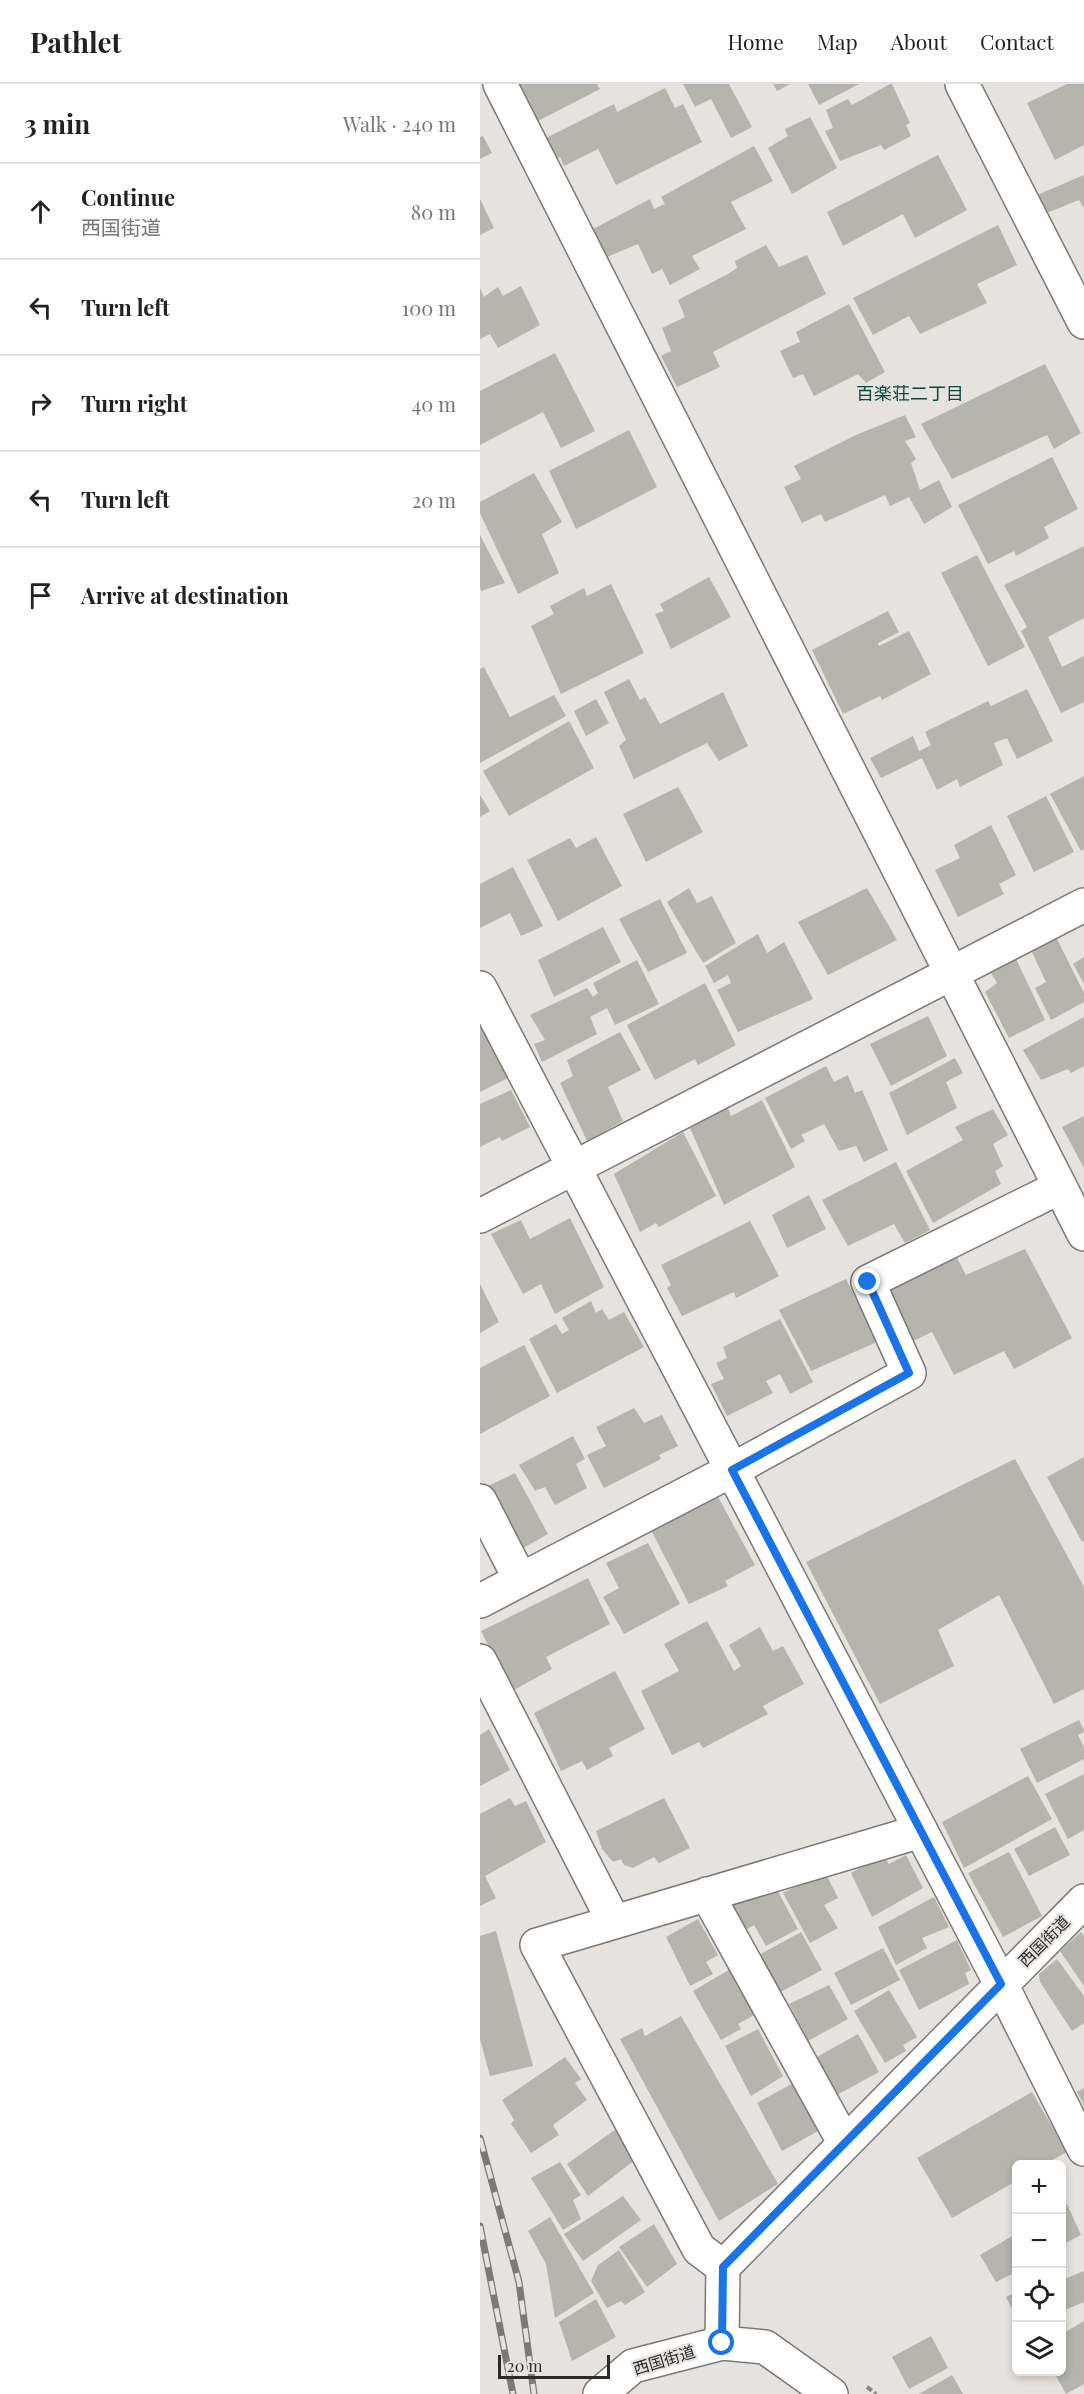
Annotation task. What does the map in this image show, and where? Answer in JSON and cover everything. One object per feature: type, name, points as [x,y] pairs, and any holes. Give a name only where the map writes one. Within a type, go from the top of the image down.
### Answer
[{"type":"street","points":[[500,84],[1084,1234]]},
{"type":"street","points":[[962,84],[1080,302]]},
{"type":"street","points":[[480,1216],[1084,905]]},
{"type":"street","points":[[482,996],[1001,1984],[1084,2149]]},
{"type":"street","points":[[480,1601],[732,1470],[909,1373],[868,1282],[1060,1187]]},
{"type":"street","points":[[480,1501],[520,1579]]},
{"type":"street","points":[[480,1661],[614,1922]]},
{"type":"street","points":[[722,2343],[723,2267],[699,2249],[537,1945],[921,1831]]},
{"type":"street","points":[[707,1894],[844,2142]]},
{"type":"street","name":"西国街道","points":[[723,2267],[1084,1901]]},
{"type":"street","name":"西国街道","points":[[600,2394],[633,2366],[722,2343],[765,2347],[831,2394]]},
{"type":"building","points":[[519,84],[597,84],[600,89],[538,121]]},
{"type":"building","points":[[683,84],[729,84],[752,127],[731,138],[711,99],[695,107]]},
{"type":"building","points":[[773,84],[790,84],[777,91]]},
{"type":"building","points":[[808,84],[859,84],[819,105]]},
{"type":"building","points":[[890,84],[910,123],[906,125],[911,136],[884,150],[881,145],[840,161],[825,131],[833,128],[826,110],[848,99],[852,105]]},
{"type":"building","points":[[1067,84],[1084,84],[1084,145],[1055,160],[1027,103]]},
{"type":"building","points":[[665,88],[675,108],[683,104],[702,142],[616,185],[598,149],[564,166],[560,157],[554,160],[544,139],[614,104],[617,112]]},
{"type":"building","points":[[810,117],[837,168],[792,194],[768,148],[788,136],[785,129]]},
{"type":"building","points":[[483,136],[492,153],[480,159],[480,137]]},
{"type":"building","points":[[754,146],[773,181],[731,202],[746,229],[692,256],[700,269],[670,285],[662,269],[652,274],[638,244],[607,257],[593,229],[650,199],[654,209],[665,204],[661,197]]},
{"type":"building","points":[[938,155],[967,210],[915,238],[903,214],[843,246],[827,212]]},
{"type":"building","points":[[1084,175],[1084,208],[1079,200],[1044,214],[1037,195]]},
{"type":"building","points":[[480,199],[494,228],[480,235]]},
{"type":"building","points":[[998,225],[1017,265],[977,284],[987,303],[920,334],[909,316],[873,335],[853,298]]},
{"type":"building","points":[[766,245],[779,267],[807,255],[826,294],[713,352],[720,367],[677,387],[661,356],[671,351],[662,328],[685,317],[678,300],[728,274],[737,268],[735,261]]},
{"type":"building","points":[[521,286],[540,325],[498,348],[490,334],[480,339],[480,288],[484,297],[498,287],[503,296]]},
{"type":"building","points":[[849,304],[885,372],[866,383],[858,374],[814,396],[803,374],[793,378],[780,351],[800,342],[796,332]]},
{"type":"building","points":[[555,353],[595,431],[561,448],[543,412],[480,445],[480,391]]},
{"type":"building","points":[[1045,364],[1081,433],[1054,449],[1047,435],[952,479],[921,424]]},
{"type":"building","points":[[905,415],[916,437],[905,441],[916,459],[911,463],[920,490],[939,480],[952,507],[924,524],[909,497],[890,506],[885,495],[825,522],[821,514],[802,523],[784,487],[801,479],[794,466],[856,435]]},
{"type":"building","points":[[629,430],[657,487],[576,529],[549,471]]},
{"type":"building","points":[[1052,457],[1078,509],[1044,527],[1049,538],[1016,556],[1014,551],[988,564],[958,505]]},
{"type":"building","points":[[534,473],[562,522],[542,534],[559,573],[518,594],[480,513],[480,502]]},
{"type":"building","points":[[480,535],[505,583],[481,591],[480,587]]},
{"type":"building","points":[[1084,546],[1084,618],[1048,637],[1062,667],[1084,656],[1084,702],[1061,713],[1021,631],[1027,627],[1004,585]]},
{"type":"building","points":[[977,555],[1025,647],[988,666],[941,573]]},
{"type":"building","points":[[709,577],[731,617],[671,649],[655,614],[664,611],[660,604]]},
{"type":"building","points":[[611,584],[644,653],[561,694],[531,626],[554,614],[550,606],[584,588],[587,596]]},
{"type":"building","points":[[888,611],[899,632],[878,643],[879,646],[909,631],[931,674],[882,700],[880,696],[843,714],[812,650]]},
{"type":"building","points":[[484,667],[510,717],[554,695],[566,716],[480,763],[480,669]]},
{"type":"building","points":[[629,679],[640,700],[645,697],[660,724],[723,692],[748,746],[719,761],[707,743],[634,779],[619,746],[626,740],[604,692]]},
{"type":"building","points":[[1027,689],[1053,741],[1017,759],[1007,738],[994,743],[1003,765],[960,787],[957,779],[937,790],[922,758],[881,778],[870,758],[913,736],[919,751],[931,745],[925,732],[988,701],[991,706]]},
{"type":"building","points":[[596,699],[609,723],[586,736],[574,711]]},
{"type":"building","points":[[569,721],[594,768],[509,816],[483,771]]},
{"type":"building","points":[[1084,776],[1084,849],[1081,851],[1050,794]]},
{"type":"building","points":[[678,787],[703,832],[646,862],[623,814]]},
{"type":"building","points":[[480,795],[490,811],[480,817]]},
{"type":"building","points":[[1046,796],[1074,852],[1034,872],[1007,816]]},
{"type":"building","points":[[991,825],[1016,875],[999,884],[1004,894],[958,917],[935,870],[960,858],[954,845]]},
{"type":"building","points":[[596,837],[622,886],[558,921],[527,860],[570,838],[576,848]]},
{"type":"building","points":[[513,867],[543,926],[521,936],[510,913],[480,928],[480,884]]},
{"type":"building","points":[[689,888],[697,903],[712,896],[736,943],[703,963],[667,902]]},
{"type":"building","points":[[867,888],[897,940],[828,975],[798,922]]},
{"type":"building","points":[[660,899],[687,953],[648,972],[619,919]]},
{"type":"building","points":[[603,927],[621,962],[554,997],[538,960]]},
{"type":"building","points":[[758,934],[767,953],[784,942],[813,999],[738,1032],[717,990],[731,983],[728,975],[714,983],[705,966]]},
{"type":"building","points":[[1056,937],[1084,993],[1084,1002],[1051,1020],[1035,988],[1046,982],[1032,952]]},
{"type":"building","points":[[1084,957],[1084,984],[1073,964]]},
{"type":"building","points":[[1016,959],[1045,1020],[1009,1038],[985,992],[997,983],[991,973]]},
{"type":"building","points":[[637,960],[659,1004],[615,1025],[607,1008],[590,1017],[597,1034],[542,1062],[534,1044],[545,1040],[530,1015],[587,988],[593,997],[598,993],[593,983]]},
{"type":"building","points":[[705,983],[736,1045],[698,1065],[695,1059],[655,1080],[627,1025]]},
{"type":"building","points":[[928,1016],[947,1056],[891,1086],[870,1044]]},
{"type":"building","points":[[1084,1017],[1084,1066],[1071,1073],[1068,1069],[1041,1080],[1023,1050]]},
{"type":"building","points":[[484,1026],[510,1077],[480,1092],[480,1028]]},
{"type":"building","points":[[620,1032],[641,1070],[608,1087],[623,1121],[587,1141],[560,1083],[573,1076],[567,1060]]},
{"type":"building","points":[[955,1058],[963,1073],[946,1082],[957,1108],[907,1135],[889,1093]]},
{"type":"building","points":[[826,1066],[834,1082],[848,1075],[855,1093],[862,1090],[888,1150],[864,1162],[856,1146],[839,1151],[824,1124],[801,1135],[805,1141],[791,1149],[765,1098]]},
{"type":"building","points":[[511,1090],[530,1127],[502,1141],[500,1137],[480,1147],[480,1104]]},
{"type":"building","points":[[762,1100],[795,1167],[724,1205],[690,1128],[728,1108],[731,1116]]},
{"type":"building","points":[[993,1109],[1008,1135],[993,1144],[1003,1166],[995,1171],[1001,1184],[933,1223],[906,1171],[963,1140],[955,1127]]},
{"type":"building","points":[[1084,1116],[1084,1168],[1062,1127]]},
{"type":"building","points":[[683,1132],[716,1196],[659,1227],[656,1223],[640,1232],[614,1174]]},
{"type":"building","points":[[896,1162],[930,1230],[905,1243],[894,1224],[848,1246],[822,1200]]},
{"type":"building","points":[[809,1195],[826,1229],[787,1248],[772,1215]]},
{"type":"building","points":[[570,1218],[604,1287],[555,1314],[541,1284],[523,1294],[491,1234],[521,1220],[530,1239]]},
{"type":"building","points":[[750,1221],[779,1276],[736,1298],[734,1292],[682,1316],[667,1288],[671,1285],[661,1265]]},
{"type":"building","points":[[1025,1249],[1072,1338],[1014,1369],[1004,1351],[954,1375],[932,1332],[911,1342],[883,1289],[954,1252],[966,1275]]},
{"type":"building","points":[[846,1279],[877,1342],[811,1371],[779,1310]]},
{"type":"building","points":[[480,1284],[499,1322],[480,1333]]},
{"type":"building","points":[[591,1301],[596,1313],[602,1309],[609,1320],[624,1312],[644,1347],[557,1393],[529,1339],[556,1324],[562,1334],[569,1330],[562,1318]]},
{"type":"building","points":[[780,1319],[813,1382],[790,1394],[780,1374],[766,1381],[773,1393],[727,1416],[711,1384],[724,1379],[716,1363],[727,1358],[723,1347]]},
{"type":"building","points":[[524,1345],[550,1396],[480,1434],[480,1368]]},
{"type":"building","points":[[634,1408],[644,1423],[662,1415],[678,1446],[659,1455],[661,1459],[604,1488],[587,1455],[606,1446],[596,1427]]},
{"type":"building","points":[[573,1436],[585,1459],[576,1464],[587,1488],[555,1505],[545,1487],[535,1491],[519,1465]]},
{"type":"building","points":[[1084,1457],[1084,1541],[1082,1542],[1047,1477]]},
{"type":"building","points":[[1015,1459],[1084,1587],[1084,1689],[1054,1704],[999,1595],[938,1630],[954,1666],[880,1704],[806,1562]]},
{"type":"building","points":[[515,1473],[548,1534],[518,1551],[484,1488]]},
{"type":"building","points":[[716,1493],[755,1565],[725,1581],[728,1586],[689,1604],[650,1528]]},
{"type":"building","points":[[648,1543],[680,1604],[624,1634],[603,1597],[619,1588],[606,1563]]},
{"type":"building","points":[[588,1578],[610,1624],[546,1657],[552,1669],[512,1691],[481,1631]]},
{"type":"building","points":[[707,1621],[734,1671],[741,1666],[729,1645],[760,1627],[773,1651],[783,1646],[804,1684],[763,1706],[768,1714],[703,1748],[699,1742],[672,1755],[641,1691],[679,1671],[664,1644]]},
{"type":"building","points":[[615,1671],[645,1729],[609,1748],[613,1756],[587,1770],[582,1761],[561,1771],[534,1713]]},
{"type":"building","points":[[1079,1720],[1084,1730],[1078,1735],[1084,1747],[1084,1759],[1037,1783],[1020,1749]]},
{"type":"building","points":[[489,1729],[510,1770],[480,1786],[480,1735]]},
{"type":"building","points":[[1084,1774],[1084,1830],[1068,1839],[1045,1794]]},
{"type":"building","points":[[1028,1776],[1052,1819],[964,1868],[942,1822]]},
{"type":"building","points":[[510,1798],[515,1806],[526,1801],[546,1842],[485,1876],[496,1898],[480,1906],[480,1814]]},
{"type":"building","points":[[664,1798],[690,1848],[659,1863],[654,1857],[633,1868],[624,1865],[621,1859],[613,1862],[602,1849],[596,1831]]},
{"type":"building","points":[[1055,1827],[1070,1855],[1029,1876],[1014,1849]]},
{"type":"building","points":[[1009,1852],[1042,1916],[1003,1937],[968,1873]]},
{"type":"building","points":[[883,1855],[889,1864],[906,1855],[923,1888],[872,1917],[851,1873]]},
{"type":"building","points":[[825,1872],[838,1898],[824,1905],[838,1928],[810,1943],[783,1893]]},
{"type":"building","points":[[774,1884],[798,1929],[766,1946],[754,1925],[744,1931],[731,1907]]},
{"type":"building","points":[[934,1897],[949,1927],[922,1938],[927,1948],[896,1965],[878,1927]]},
{"type":"building","points":[[698,1919],[718,1955],[706,1962],[713,1974],[690,1986],[666,1937]]},
{"type":"building","points":[[496,1931],[533,2066],[490,2076],[480,2039],[480,1936]]},
{"type":"building","points":[[801,1932],[822,1970],[775,1995],[755,1957]]},
{"type":"building","points":[[1081,1932],[1084,1936],[1084,1986],[1060,1951]]},
{"type":"building","points":[[957,1940],[971,1970],[965,1973],[969,1984],[919,2010],[899,1970]]},
{"type":"building","points":[[883,1948],[900,1980],[851,2005],[834,1973]]},
{"type":"building","points":[[1057,1959],[1084,1996],[1084,2023],[1072,2031],[1040,1982],[1039,1974]]},
{"type":"building","points":[[732,1968],[756,2014],[738,2024],[741,2029],[721,2040],[693,1991]]},
{"type":"building","points":[[829,1985],[848,2019],[808,2041],[789,2004]]},
{"type":"building","points":[[889,1990],[917,2037],[903,2045],[906,2051],[885,2063],[854,2011]]},
{"type":"building","points":[[681,2016],[778,2184],[719,2221],[620,2039],[642,2028],[645,2036]]},
{"type":"building","points":[[758,2029],[783,2076],[751,2096],[725,2046]]},
{"type":"building","points":[[858,2034],[879,2072],[837,2095],[815,2058]]},
{"type":"building","points":[[565,2057],[581,2079],[575,2083],[587,2100],[553,2125],[559,2135],[531,2153],[511,2124],[514,2120],[502,2100]]},
{"type":"building","points":[[795,2082],[820,2130],[782,2151],[757,2103]]},
{"type":"building","points":[[1084,2088],[1084,2105],[1077,2092]]},
{"type":"building","points":[[1032,2092],[1067,2152],[1052,2160],[1012,2160],[1012,2183],[952,2218],[917,2158]]},
{"type":"building","points":[[616,2129],[635,2160],[588,2196],[567,2164]]},
{"type":"building","points":[[560,2162],[581,2195],[573,2200],[581,2219],[563,2230],[531,2178]]},
{"type":"building","points":[[623,2196],[641,2220],[583,2261],[564,2234]]},
{"type":"building","points":[[1066,2205],[1081,2235],[1066,2243],[1066,2214]]},
{"type":"building","points":[[550,2217],[594,2293],[555,2318],[546,2264],[528,2231]]},
{"type":"building","points":[[654,2224],[677,2264],[647,2287],[619,2247]]},
{"type":"building","points":[[1012,2236],[1012,2274],[996,2282],[980,2255]]},
{"type":"building","points":[[619,2250],[645,2292],[625,2305],[621,2301],[607,2308],[591,2281],[598,2265]]},
{"type":"building","points":[[1084,2271],[1084,2302],[1066,2310],[1066,2278]]},
{"type":"building","points":[[1012,2294],[1012,2309],[1006,2297]]},
{"type":"building","points":[[596,2299],[616,2337],[572,2361],[559,2322]]},
{"type":"building","points":[[1084,2321],[1084,2384],[1066,2394],[1056,2376],[1066,2376],[1066,2332]]},
{"type":"building","points":[[931,2336],[948,2368],[909,2389],[892,2357]]},
{"type":"building","points":[[952,2375],[963,2394],[919,2394]]},
{"type":"railway","points":[[480,2138],[519,2282],[534,2394]]},
{"type":"railway","points":[[480,2226],[513,2394]]},
{"type":"district","name":"百楽荘二丁目","points":[[910,394]]},
{"type":"route","points":[[722,2343],[723,2267],[1001,1984],[732,1470],[909,1373],[868,1282]]}]
